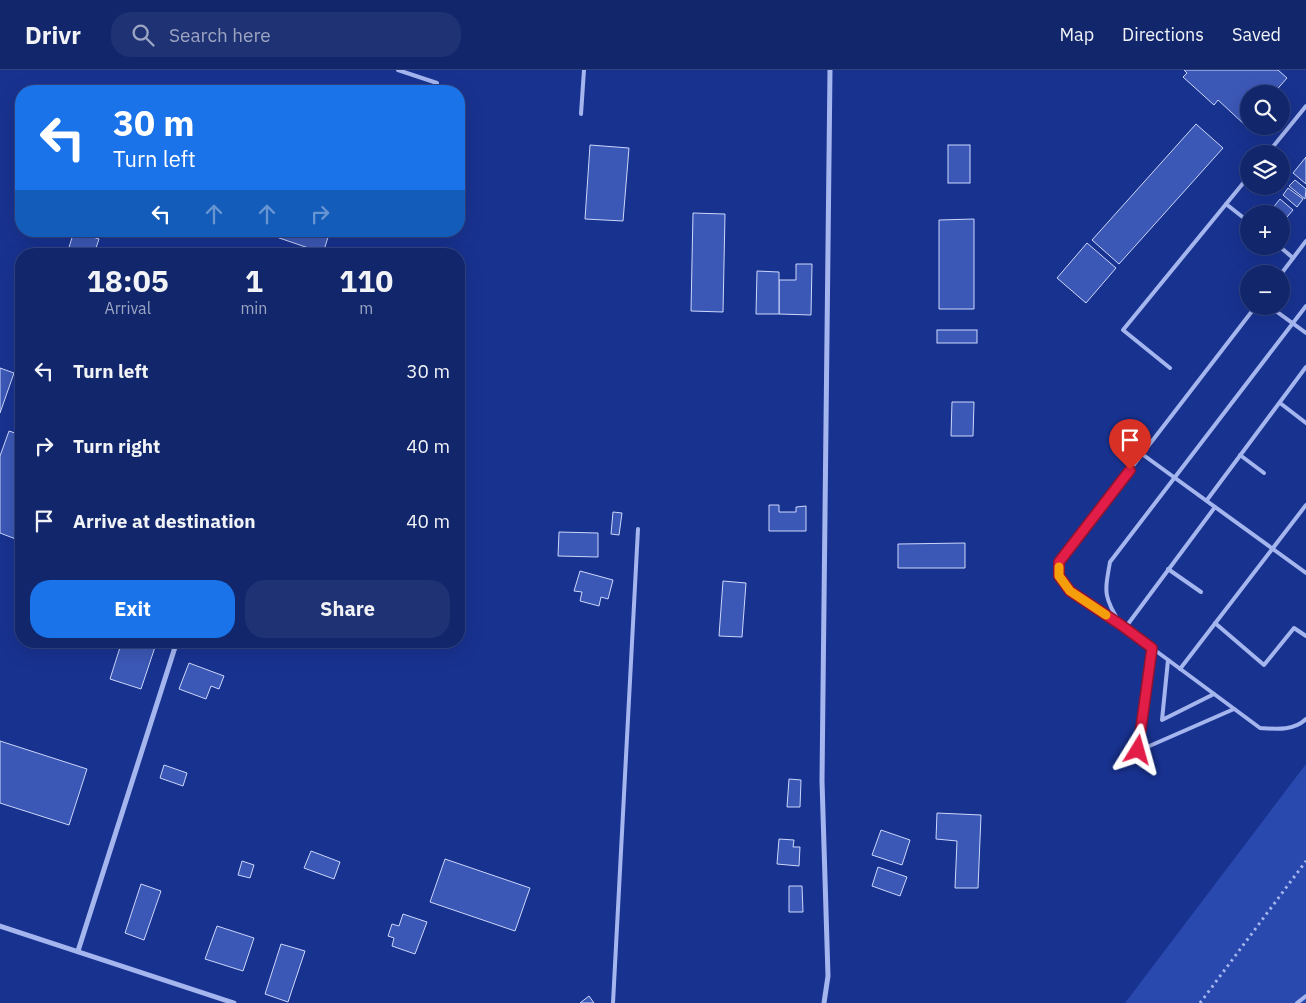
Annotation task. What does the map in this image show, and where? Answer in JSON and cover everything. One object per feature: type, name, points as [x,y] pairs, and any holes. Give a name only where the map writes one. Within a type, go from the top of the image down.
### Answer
[{"type":"street","points":[[824,1003],[828,976],[822,781],[830,70]]},
{"type":"street","points":[[78,951],[175,648]]},
{"type":"street","points":[[0,926],[234,1003]]},
{"type":"lane","points":[[398,70],[437,83]]},
{"type":"lane","points":[[581,114],[584,70]]},
{"type":"lane","points":[[1274,145],[1306,106]]},
{"type":"lane","points":[[1170,368],[1123,330],[1240,187]]},
{"type":"lane","points":[[1226,204],[1240,215]]},
{"type":"lane","points":[[1288,265],[1306,241]]},
{"type":"lane","points":[[1290,255],[1293,258]]},
{"type":"lane","points":[[1123,626],[1108,603],[1105,589],[1110,562],[1306,306]]},
{"type":"lane","points":[[1249,315],[1059,562],[1059,576],[1070,591],[1123,626],[1260,728],[1283,730],[1302,723],[1306,719]]},
{"type":"lane","points":[[1281,315],[1306,333]]},
{"type":"lane","points":[[1207,500],[1306,368]]},
{"type":"lane","points":[[1280,403],[1306,423]]},
{"type":"lane","points":[[1142,454],[1306,573]]},
{"type":"lane","points":[[1240,455],[1264,474]]},
{"type":"lane","points":[[1123,626],[1215,506]]},
{"type":"lane","points":[[1180,670],[1306,506]]},
{"type":"lane","points":[[613,1003],[638,529]]},
{"type":"lane","points":[[1168,569],[1201,592]]},
{"type":"lane","points":[[1215,623],[1264,665],[1294,628],[1306,636]]},
{"type":"lane","points":[[1152,648],[1138,750],[1234,709]]},
{"type":"lane","points":[[1168,660],[1162,720],[1214,694]]},
{"type":"lane","points":[[1297,1003],[1306,996]]},
{"type":"path","points":[[1200,1003],[1306,862]]},
{"type":"shaded area","points":[[1306,764],[1306,1003],[1125,1003]]},
{"type":"building","points":[[1184,70],[1278,70],[1287,78],[1281,85],[1240,85],[1240,120],[1218,100],[1214,105],[1183,77],[1187,73]]},
{"type":"building","points":[[1196,124],[1223,148],[1119,264],[1092,240]]},
{"type":"building","points":[[590,145],[629,148],[623,221],[585,219]]},
{"type":"building","points":[[948,145],[970,145],[970,183],[948,183]]},
{"type":"building","points":[[1306,157],[1306,184],[1293,173]]},
{"type":"building","points":[[1295,180],[1306,189],[1305,199],[1290,187]]},
{"type":"building","points":[[1290,189],[1303,199],[1297,207],[1283,195],[1290,195]]},
{"type":"building","points":[[1280,199],[1287,205],[1275,205]]},
{"type":"building","points":[[693,213],[725,214],[723,312],[691,311]]},
{"type":"building","points":[[974,219],[974,309],[939,309],[939,220]]},
{"type":"building","points":[[72,237],[93,237],[99,239],[96,248],[69,248]]},
{"type":"building","points":[[276,237],[328,237],[325,248],[308,248]]},
{"type":"building","points":[[1087,243],[1116,268],[1086,303],[1057,278]]},
{"type":"building","points":[[796,264],[812,264],[811,315],[779,314],[779,280],[796,280]]},
{"type":"building","points":[[757,271],[779,272],[779,314],[756,314]]},
{"type":"building","points":[[937,330],[977,330],[977,343],[937,343]]},
{"type":"building","points":[[0,368],[14,373],[0,413]]},
{"type":"building","points":[[952,402],[974,402],[973,436],[951,436]]},
{"type":"building","points":[[9,431],[15,433],[15,539],[0,533],[0,456]]},
{"type":"building","points":[[769,505],[779,505],[779,512],[796,512],[796,507],[806,506],[806,531],[769,531]]},
{"type":"building","points":[[613,512],[622,513],[619,535],[611,534]]},
{"type":"building","points":[[559,532],[598,533],[598,557],[558,556]]},
{"type":"building","points":[[965,543],[965,568],[898,568],[898,544]]},
{"type":"building","points":[[580,571],[613,580],[608,599],[601,597],[599,606],[580,601],[582,592],[574,591]]},
{"type":"building","points":[[723,581],[746,583],[742,637],[719,636]]},
{"type":"building","points":[[120,648],[155,648],[141,689],[110,679]]},
{"type":"building","points":[[189,663],[224,676],[219,689],[211,686],[206,699],[179,689]]},
{"type":"building","points":[[0,741],[87,769],[69,825],[0,803]]},
{"type":"building","points":[[164,765],[187,773],[183,786],[160,778]]},
{"type":"building","points":[[789,779],[801,780],[800,807],[787,807]]},
{"type":"building","points":[[937,813],[981,815],[978,888],[955,888],[957,841],[936,839]]},
{"type":"building","points":[[881,830],[910,840],[902,865],[872,855]]},
{"type":"building","points":[[779,839],[794,840],[793,847],[800,847],[799,866],[777,864]]},
{"type":"building","points":[[311,851],[340,862],[334,879],[304,868]]},
{"type":"building","points":[[445,859],[530,888],[515,931],[430,902]]},
{"type":"building","points":[[242,861],[254,865],[250,878],[238,875]]},
{"type":"building","points":[[878,867],[907,877],[900,896],[872,886]]},
{"type":"building","points":[[141,884],[161,891],[144,940],[125,933]]},
{"type":"building","points":[[789,886],[802,886],[803,912],[789,912]]},
{"type":"building","points":[[403,914],[427,922],[415,954],[392,946],[394,938],[388,936],[392,924],[399,926]]},
{"type":"building","points":[[217,926],[254,938],[243,971],[205,959]]},
{"type":"building","points":[[281,944],[305,951],[288,1002],[265,994]]},
{"type":"building","points":[[589,996],[594,1003],[580,1003]]},
{"type":"slow traffic","points":[[1059,567],[1059,576],[1070,591],[1106,615]]},
{"type":"route","points":[[1130,470],[1059,562],[1059,576],[1070,591],[1152,648],[1138,750]]}]
